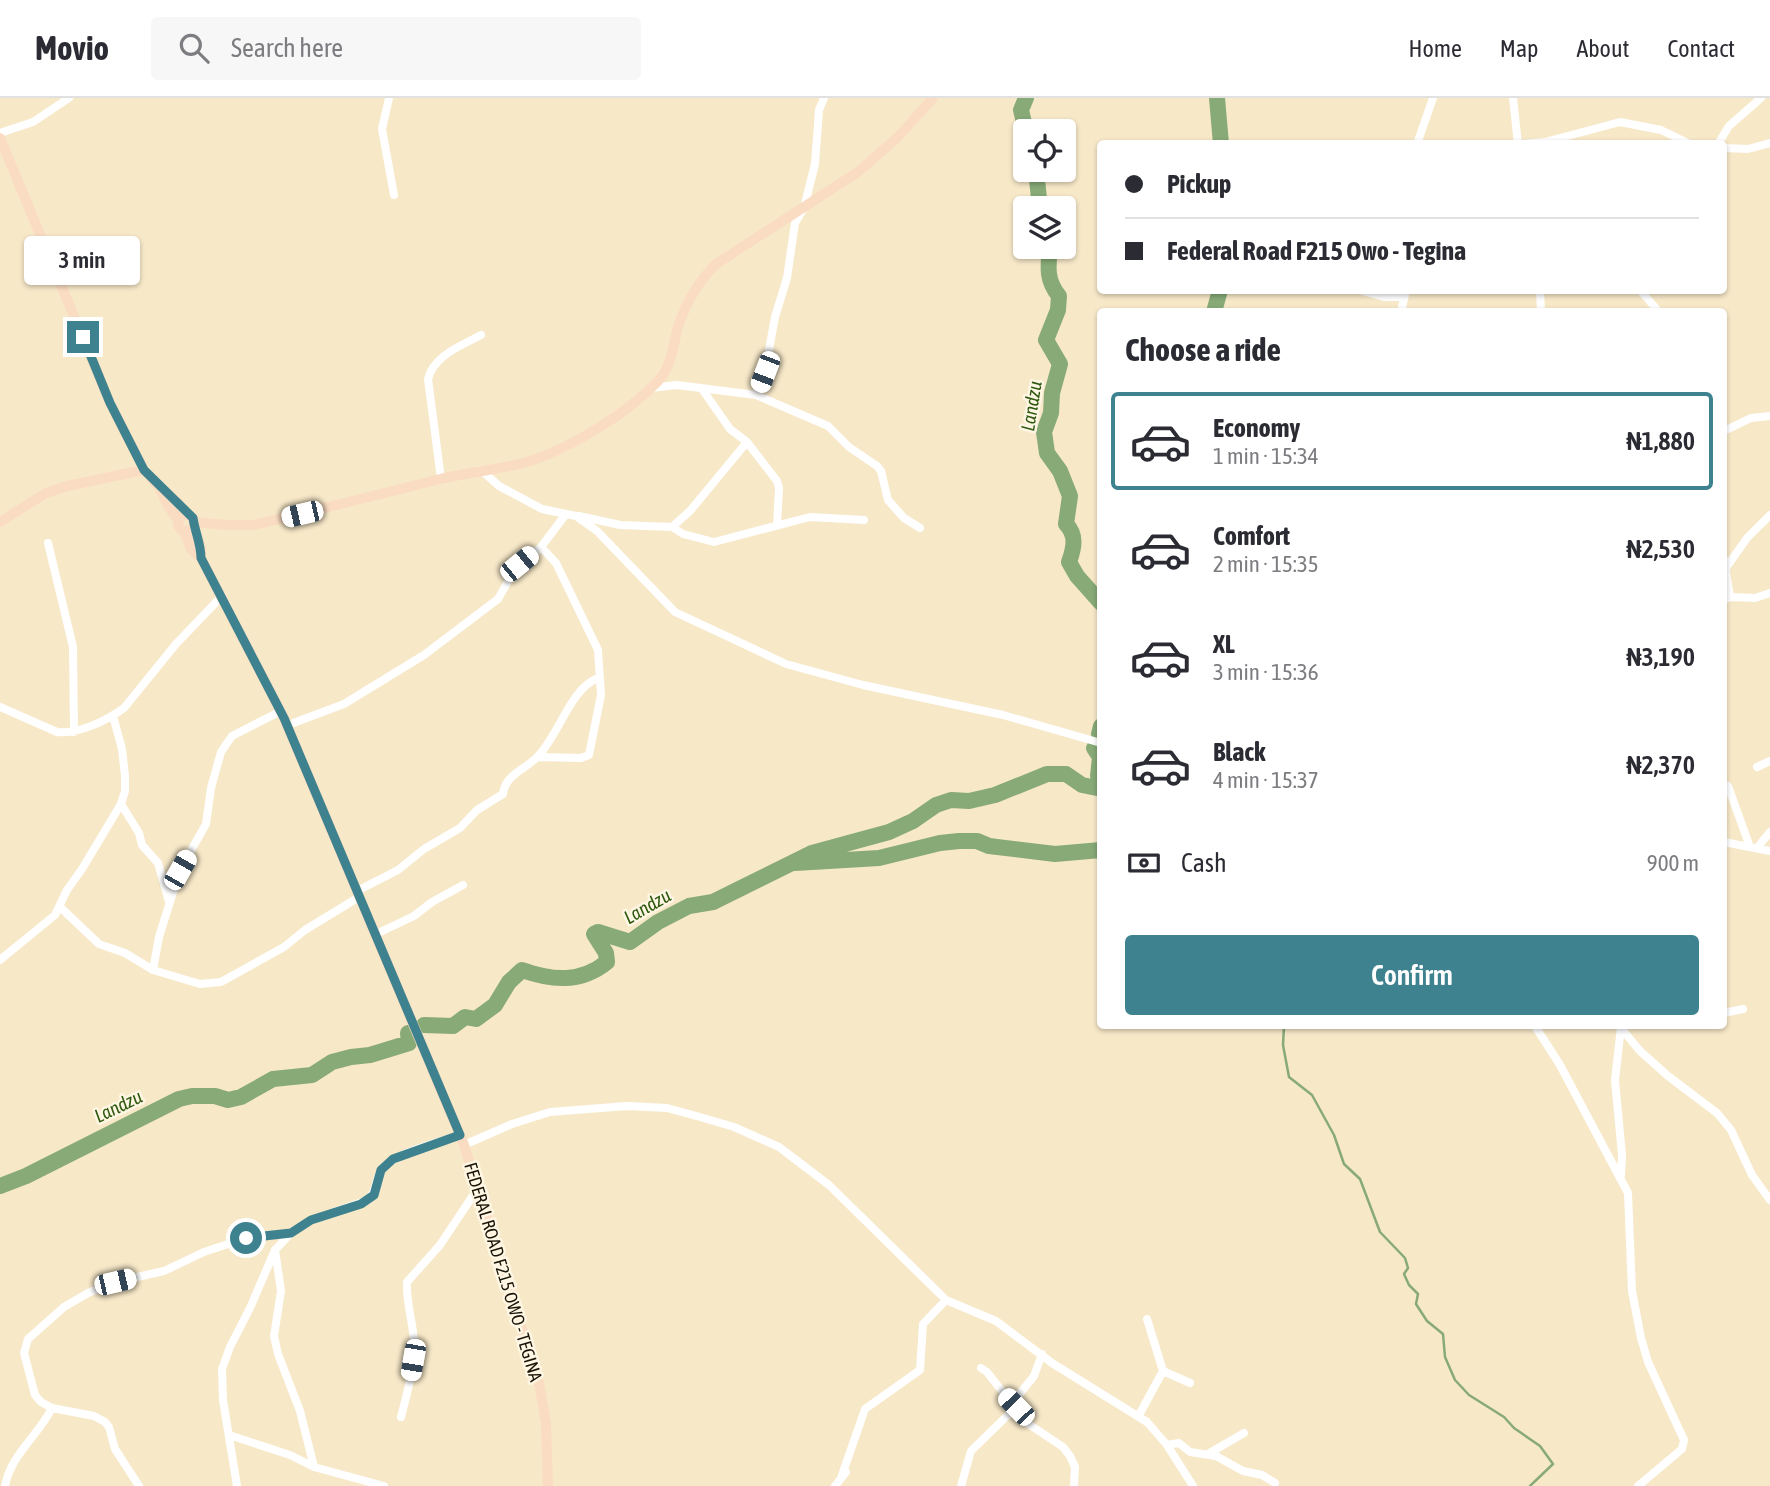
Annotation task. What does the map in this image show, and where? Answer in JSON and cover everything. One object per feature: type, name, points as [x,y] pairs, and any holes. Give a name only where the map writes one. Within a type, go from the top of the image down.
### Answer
[{"type":"main road","points":[[0,136],[110,403],[144,470],[159,487],[168,506],[187,523],[254,525],[441,479],[531,461],[589,434],[661,378],[672,356],[678,327],[698,282],[716,264],[858,172],[898,136],[933,98]]},
{"type":"main road","points":[[0,522],[26,504],[56,489],[144,470]]},
{"type":"main road","name":"FEDERAL ROAD F215 OWO - TEGINA","points":[[187,523],[191,550],[201,558],[288,725],[462,1140],[539,1383],[546,1423],[548,1486]]},
{"type":"street","points":[[0,136],[33,122],[69,98]]},
{"type":"street","points":[[389,98],[382,129],[394,195]]},
{"type":"street","points":[[756,395],[765,372],[775,317],[788,278],[795,223],[804,208],[815,164],[820,110],[824,98]]},
{"type":"street","points":[[1417,140],[1433,98]]},
{"type":"street","points":[[1513,98],[1519,140]]},
{"type":"street","points":[[1720,140],[1729,126],[1761,98]]},
{"type":"street","points":[[1552,140],[1620,122],[1661,130],[1682,140]]},
{"type":"street","points":[[1727,148],[1748,149],[1770,143]]},
{"type":"street","points":[[1372,294],[1384,298],[1405,294]]},
{"type":"street","points":[[1643,294],[1656,308]]},
{"type":"street","points":[[441,479],[429,385],[430,374],[443,357],[481,335]]},
{"type":"street","points":[[651,388],[677,385],[756,395],[828,426],[849,447],[877,466],[881,471],[888,499],[904,518],[920,528]]},
{"type":"street","points":[[702,389],[730,429],[747,442],[777,481],[777,525]]},
{"type":"street","points":[[1727,430],[1751,418],[1770,416]]},
{"type":"street","points":[[672,527],[690,511],[747,442]]},
{"type":"street","points":[[481,470],[499,486],[542,509],[620,526],[672,527],[683,534],[714,542],[810,517],[864,520]]},
{"type":"street","points":[[288,725],[344,704],[424,655],[498,598],[515,569],[541,547],[571,515]]},
{"type":"street","points":[[571,515],[597,531],[675,612],[786,664],[863,685],[1003,715],[1097,742]]},
{"type":"street","points":[[1727,562],[1770,515]]},
{"type":"street","points":[[48,543],[73,647],[74,732]]},
{"type":"street","points":[[538,757],[581,758],[589,755],[601,695],[598,678],[600,657],[588,627],[556,563],[541,547]]},
{"type":"street","points":[[1727,598],[1755,598],[1770,593]]},
{"type":"street","points":[[0,708],[57,732],[74,732],[113,716],[129,702],[176,644],[222,596]]},
{"type":"street","points":[[60,907],[99,944],[125,953],[153,970],[200,984],[220,982],[284,947],[358,894],[398,870],[424,849],[460,828],[477,810],[503,794],[506,782],[538,757],[584,686],[598,678]]},
{"type":"street","points":[[153,970],[169,902],[180,870],[206,824],[216,765],[225,746],[232,736],[281,711]]},
{"type":"street","points":[[0,960],[47,922],[60,907],[67,890],[121,804],[125,791],[125,776],[113,716]]},
{"type":"street","points":[[1757,767],[1770,761]]},
{"type":"street","points":[[1728,786],[1753,848]]},
{"type":"street","points":[[121,804],[139,833],[142,845],[158,863],[169,902]]},
{"type":"street","points":[[1753,848],[1770,832]]},
{"type":"street","points":[[1727,843],[1770,851]]},
{"type":"street","points":[[376,934],[414,916],[432,902],[463,885]]},
{"type":"street","points":[[1727,1012],[1743,1009]]},
{"type":"street","points":[[1537,1029],[1560,1065],[1621,1178],[1629,1202],[1632,1291],[1641,1338],[1648,1362],[1684,1445],[1638,1486]]},
{"type":"street","points":[[1621,1178],[1622,1155],[1615,1080],[1622,1029]]},
{"type":"street","points":[[1623,1029],[1631,1041],[1668,1076],[1717,1113],[1731,1130],[1752,1175],[1770,1200]]},
{"type":"street","points":[[237,1486],[223,1400],[222,1369],[275,1250],[291,1233],[311,1220],[368,1200],[374,1195],[381,1170],[393,1159],[550,1112],[627,1106],[667,1108],[734,1127],[779,1147],[815,1173],[946,1300],[996,1321],[1061,1368],[1139,1415],[1167,1446],[1193,1486]]},
{"type":"street","points":[[401,1417],[414,1342],[407,1282],[440,1245],[478,1188]]},
{"type":"street","points":[[139,1486],[114,1449],[109,1427],[105,1422],[93,1416],[52,1408],[35,1395],[24,1353],[28,1339],[64,1307],[115,1282],[164,1271],[204,1252],[246,1238],[291,1233]]},
{"type":"street","points":[[275,1250],[281,1291],[274,1336],[278,1354],[300,1411],[314,1467]]},
{"type":"street","points":[[835,1486],[844,1473],[865,1409],[919,1370],[923,1324],[946,1300]]},
{"type":"street","points":[[1139,1415],[1163,1371],[1147,1319]]},
{"type":"street","points":[[961,1486],[971,1451],[1016,1407],[1018,1396],[1034,1376],[1042,1354]]},
{"type":"street","points":[[981,1368],[1027,1423],[1063,1447],[1075,1466],[1074,1486]]},
{"type":"street","points":[[1163,1371],[1190,1383]]},
{"type":"street","points":[[5,1486],[13,1463],[47,1419],[52,1408]]},
{"type":"street","points":[[1208,1454],[1244,1433]]},
{"type":"street","points":[[229,1435],[290,1455],[314,1467],[384,1486]]},
{"type":"street","points":[[1167,1446],[1179,1443],[1189,1452],[1208,1454],[1242,1471],[1262,1475],[1275,1483]]},
{"type":"waterway","name":"Landzu","points":[[1023,119],[1021,110],[1026,98]]},
{"type":"waterway","name":"Landzu","points":[[1217,98],[1221,140]]},
{"type":"waterway","name":"Landzu","points":[[1037,182],[1039,196]]},
{"type":"waterway","name":"Landzu","points":[[1049,259],[1050,279],[1059,296],[1058,310],[1046,340],[1060,364],[1052,393],[1051,413],[1044,432],[1047,453],[1060,471],[1070,496],[1066,524],[1074,542],[1069,562],[1077,576],[1097,598]]},
{"type":"waterway","name":"Landzu","points":[[1215,308],[1219,294]]},
{"type":"waterway","name":"Landzu","points":[[1094,748],[1097,752]]},
{"type":"waterway","name":"Landzu","points":[[424,1025],[453,1026],[465,1017],[476,1019],[495,1005],[509,982],[522,970],[556,978],[587,974],[607,962],[606,953],[594,934],[598,932],[630,942],[658,922],[689,906],[713,902],[812,853],[889,832],[913,821],[936,805],[951,800],[969,801],[995,795],[1047,774],[1066,774],[1082,785],[1097,788]]},
{"type":"waterway","name":"Landzu","points":[[795,863],[879,858],[959,841],[977,841],[989,846],[1055,854],[1097,850]]},
{"type":"waterway","points":[[1284,1029],[1283,1045],[1289,1077],[1312,1095],[1334,1135],[1344,1164],[1360,1179],[1380,1232],[1405,1258],[1408,1268],[1404,1274],[1409,1285],[1418,1294],[1416,1304],[1427,1321],[1443,1334],[1445,1357],[1455,1380],[1469,1395],[1504,1417],[1514,1428],[1540,1446],[1553,1464],[1530,1486]]},
{"type":"waterway","name":"Landzu","points":[[0,1186],[26,1176],[179,1099],[192,1096],[215,1096],[228,1100],[241,1097],[273,1079],[312,1075],[332,1062],[370,1055],[409,1043],[408,1033]]},
{"type":"route","points":[[83,337],[110,403],[144,470],[193,518],[193,527],[201,546],[201,558],[284,718],[460,1135],[393,1159],[381,1170],[374,1195],[361,1204],[311,1220],[291,1233],[246,1238]]}]
